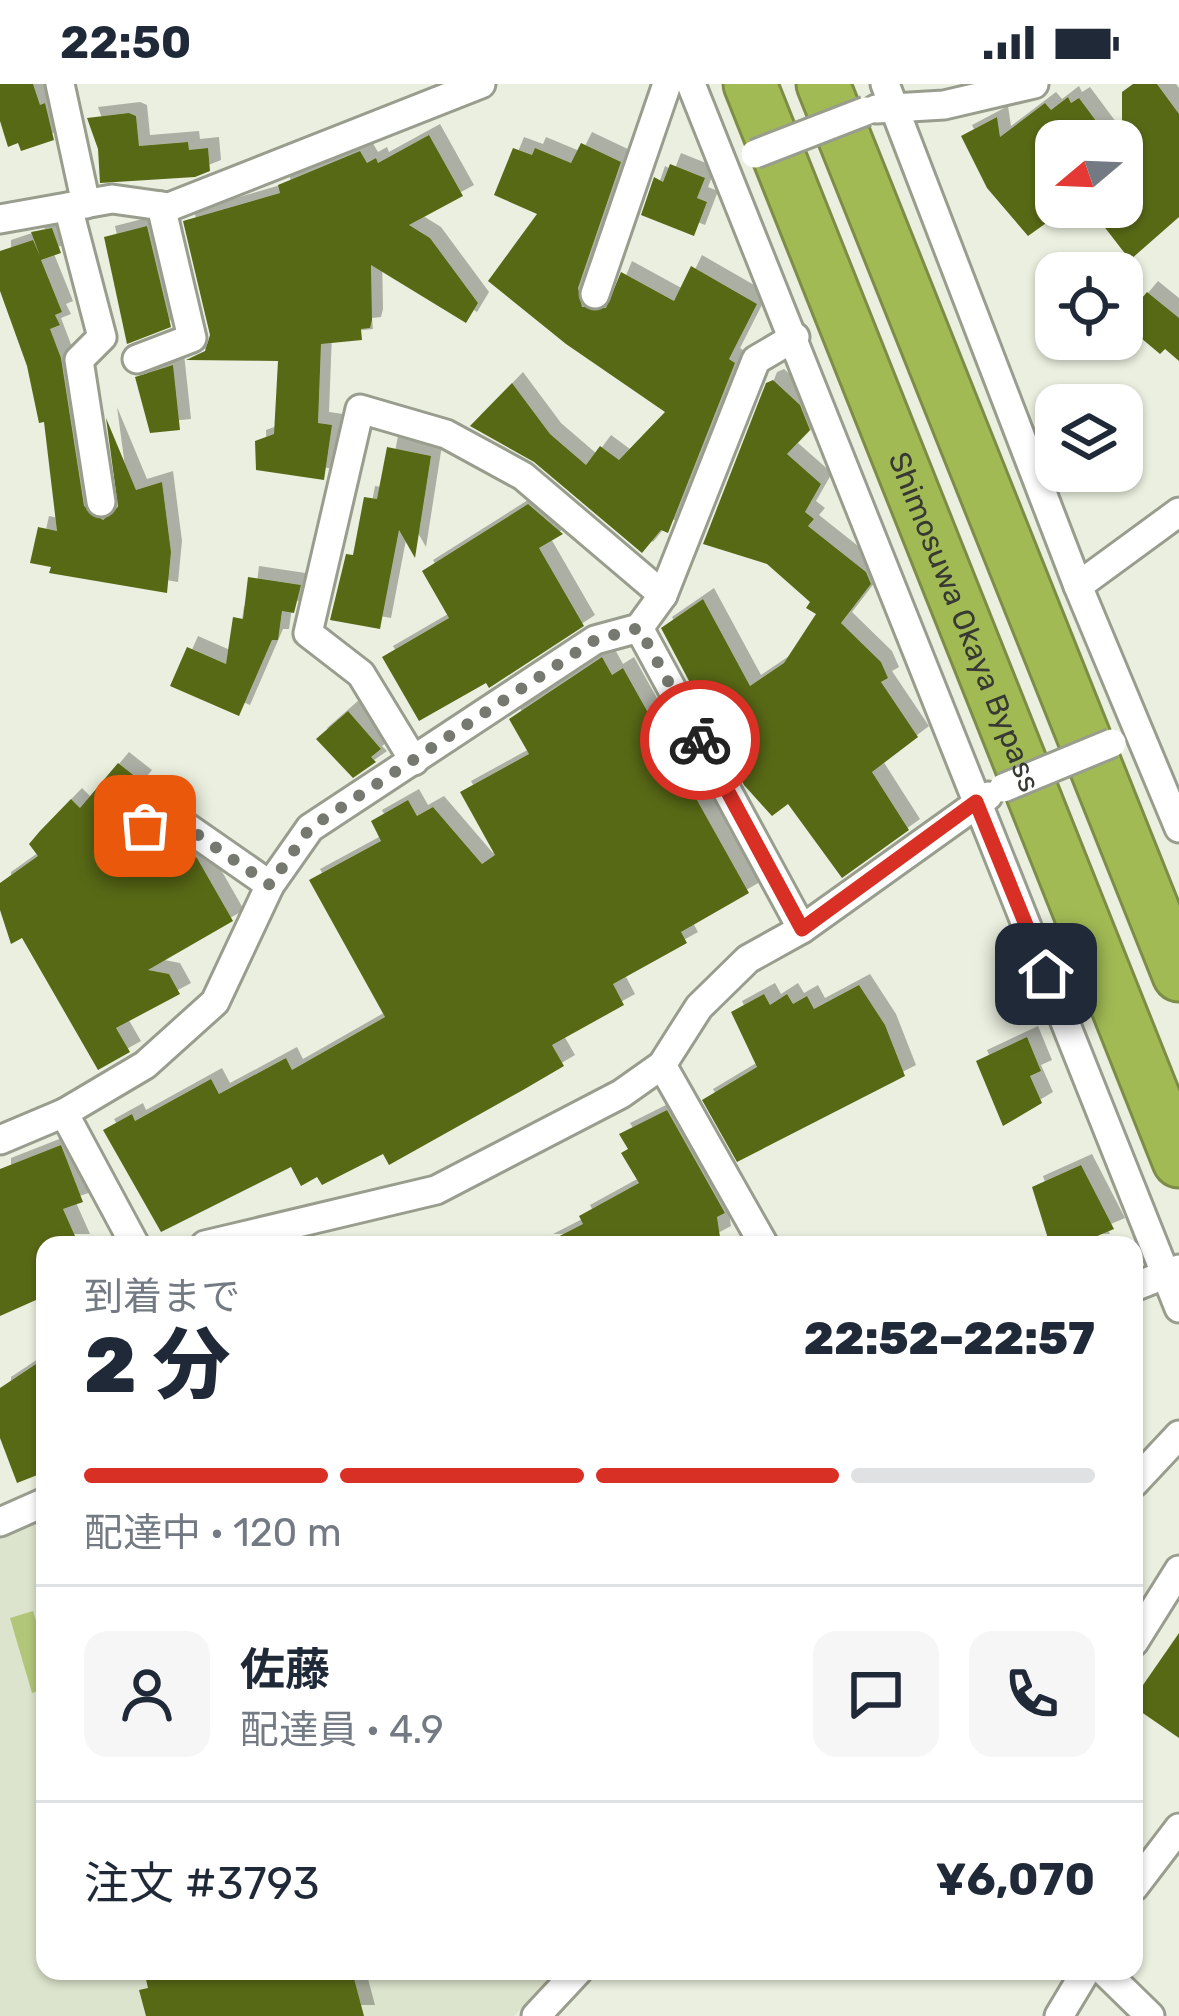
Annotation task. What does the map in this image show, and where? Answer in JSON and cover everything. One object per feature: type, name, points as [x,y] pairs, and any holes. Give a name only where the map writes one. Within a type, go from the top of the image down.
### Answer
[{"type":"highway","name":"Shimosuwa Okaya Bypass","points":[[750,84],[1179,1161]]},
{"type":"highway","points":[[823,84],[1179,975]]},
{"type":"street","points":[[60,84],[102,337],[79,360],[101,502]]},
{"type":"street","points":[[0,219],[112,199],[169,207],[481,84]]},
{"type":"street","points":[[595,294],[667,84]]},
{"type":"street","points":[[691,84],[728,167],[976,802],[1173,1272],[1179,1308]]},
{"type":"street","points":[[728,167],[881,100],[944,105],[1034,84]]},
{"type":"street","points":[[881,100],[1177,818]]},
{"type":"street","points":[[137,359],[192,338],[160,206]]},
{"type":"street","points":[[0,1140],[64,1113],[145,1065],[215,1002],[270,885],[310,828],[595,640],[639,628],[663,595],[756,360],[795,337]]},
{"type":"street","points":[[414,761],[361,674],[308,633],[360,409],[446,434],[523,476],[663,595]]},
{"type":"street","points":[[1078,586],[1179,512]]},
{"type":"street","points":[[639,628],[802,929]]},
{"type":"street","points":[[243,1236],[436,1190],[621,1094],[662,1065],[699,1007],[748,959],[802,929],[976,802],[1142,730]]},
{"type":"street","points":[[124,841],[165,812],[270,885]]},
{"type":"street","points":[[662,1065],[759,1236]]},
{"type":"street","points":[[64,1113],[130,1236]]},
{"type":"street","points":[[1143,1284],[1173,1272]]},
{"type":"street","points":[[1143,1474],[1179,1436]]},
{"type":"street","points":[[0,1522],[36,1506]]},
{"type":"street","points":[[1143,1628],[1179,1570]]},
{"type":"street","points":[[1143,1875],[1179,1828]]},
{"type":"street","points":[[536,2016],[570,1980]]},
{"type":"street","points":[[1059,2016],[1081,1980]]},
{"type":"street","points":[[1113,1980],[1150,2016]]},
{"type":"shaded area","points":[[36,1518],[36,1980],[549,1980],[514,2016],[0,2016],[0,1534]]},
{"type":"shaded area","points":[[33,1611],[36,1692],[32,1693],[10,1618]]},
{"type":"building","points":[[0,84],[33,84],[40,105],[45,103],[54,140],[21,151],[18,143],[8,147],[0,121]]},
{"type":"building","points":[[1133,84],[1157,84],[1179,114],[1179,217],[1139,252],[1124,252],[1105,228],[1143,228],[1143,120],[1122,120],[1122,92]]},
{"type":"building","points":[[1068,97],[1071,103],[1079,98],[1095,120],[1035,120],[1035,228],[1039,228],[1028,236],[987,188],[961,136],[997,117],[1000,137],[1045,103],[1051,110]]},
{"type":"building","points":[[136,116],[139,146],[188,142],[189,150],[208,148],[210,171],[195,177],[100,183],[98,149],[87,118]]},
{"type":"building","points":[[429,135],[463,196],[409,225],[430,238],[478,303],[466,323],[371,265],[370,328],[361,329],[362,340],[321,344],[318,423],[332,425],[324,480],[256,470],[255,441],[274,434],[278,361],[186,360],[205,351],[210,335],[183,221],[280,193],[278,185],[360,151],[367,163],[376,158],[378,163]]},
{"type":"building","points":[[581,143],[621,162],[578,288],[582,307],[606,308],[621,272],[674,301],[691,266],[757,304],[729,359],[735,363],[668,533],[661,530],[642,553],[534,462],[470,426],[512,383],[550,434],[586,465],[600,446],[619,460],[665,412],[566,344],[488,281],[537,214],[494,195],[513,148],[532,155],[535,148],[571,163]]},
{"type":"building","points":[[670,164],[705,178],[697,198],[707,202],[694,236],[641,215],[654,177],[663,182]]},
{"type":"building","points":[[147,226],[171,327],[127,344],[104,237]]},
{"type":"building","points":[[52,228],[61,253],[41,260],[62,312],[55,315],[60,325],[50,329],[61,358],[84,506],[103,520],[118,507],[106,418],[136,490],[162,482],[171,552],[167,593],[49,573],[51,567],[30,563],[38,527],[57,531],[44,422],[39,423],[27,366],[0,291],[0,251],[33,240],[40,256],[31,232]]},
{"type":"building","points":[[1147,292],[1179,318],[1179,361],[1165,349],[1160,354],[1143,340]]},
{"type":"building","points":[[173,365],[180,430],[150,433],[135,377]]},
{"type":"building","points":[[773,380],[800,405],[810,430],[787,454],[821,484],[805,512],[814,519],[808,526],[866,572],[871,584],[841,623],[881,662],[888,678],[881,682],[918,737],[872,772],[909,830],[842,878],[788,804],[772,816],[744,785],[661,628],[703,599],[750,686],[784,663],[816,614],[806,608],[810,602],[767,564],[703,544],[766,383]]},
{"type":"building","points":[[387,447],[431,456],[415,558],[399,530],[380,629],[330,620],[346,554],[353,555],[364,497],[377,499]]},
{"type":"building","points":[[528,504],[563,534],[539,548],[584,626],[489,688],[486,683],[419,721],[382,657],[449,618],[422,571]]},
{"type":"building","points":[[248,577],[301,585],[294,613],[282,611],[278,640],[272,640],[239,716],[170,686],[187,647],[226,664],[233,617],[243,619]]},
{"type":"building","points":[[602,657],[612,675],[623,668],[749,893],[681,932],[687,943],[613,984],[624,1005],[552,1045],[564,1066],[523,1090],[389,1165],[383,1154],[322,1185],[317,1177],[301,1186],[291,1167],[161,1232],[103,1130],[132,1114],[135,1121],[211,1079],[219,1094],[286,1058],[292,1070],[385,1017],[309,880],[381,841],[371,821],[408,800],[417,816],[433,807],[482,864],[495,855],[460,792],[529,754],[509,719]]},
{"type":"building","points":[[348,711],[381,749],[371,757],[376,762],[353,778],[316,739]]},
{"type":"building","points":[[118,763],[141,781],[96,835],[129,875],[182,845],[197,858],[233,921],[148,970],[169,974],[180,994],[116,1028],[130,1052],[98,1070],[22,938],[11,944],[0,910],[0,883],[38,856],[29,844],[71,799],[80,808]]},
{"type":"building","points":[[859,985],[885,1025],[905,1076],[737,1162],[702,1100],[757,1067],[731,1012],[764,994],[770,1005],[787,994],[793,1004],[807,996],[814,1009]]},
{"type":"building","points":[[1027,1037],[1041,1071],[1030,1076],[1042,1103],[1003,1126],[976,1061]]},
{"type":"building","points":[[667,1110],[725,1213],[717,1217],[720,1236],[560,1236],[583,1224],[579,1216],[639,1183],[621,1153],[628,1149],[619,1134]]},
{"type":"building","points":[[61,1145],[83,1202],[63,1209],[75,1236],[36,1236],[36,1300],[0,1316],[0,1169]]},
{"type":"building","points":[[1081,1165],[1114,1229],[1097,1236],[1047,1236],[1032,1187]]},
{"type":"building","points":[[36,1364],[36,1476],[17,1483],[0,1438],[0,1388]]},
{"type":"building","points":[[1179,1633],[1179,1738],[1143,1713],[1143,1685]]},
{"type":"building","points":[[146,1980],[354,1980],[364,2016],[146,2016],[139,1990],[148,1988]]},
{"type":"way so far","points":[[145,826],[165,812],[270,885],[310,828],[539,674],[595,640],[639,628],[700,740]]},
{"type":"route","points":[[700,740],[802,929],[976,802],[1046,974]]}]
